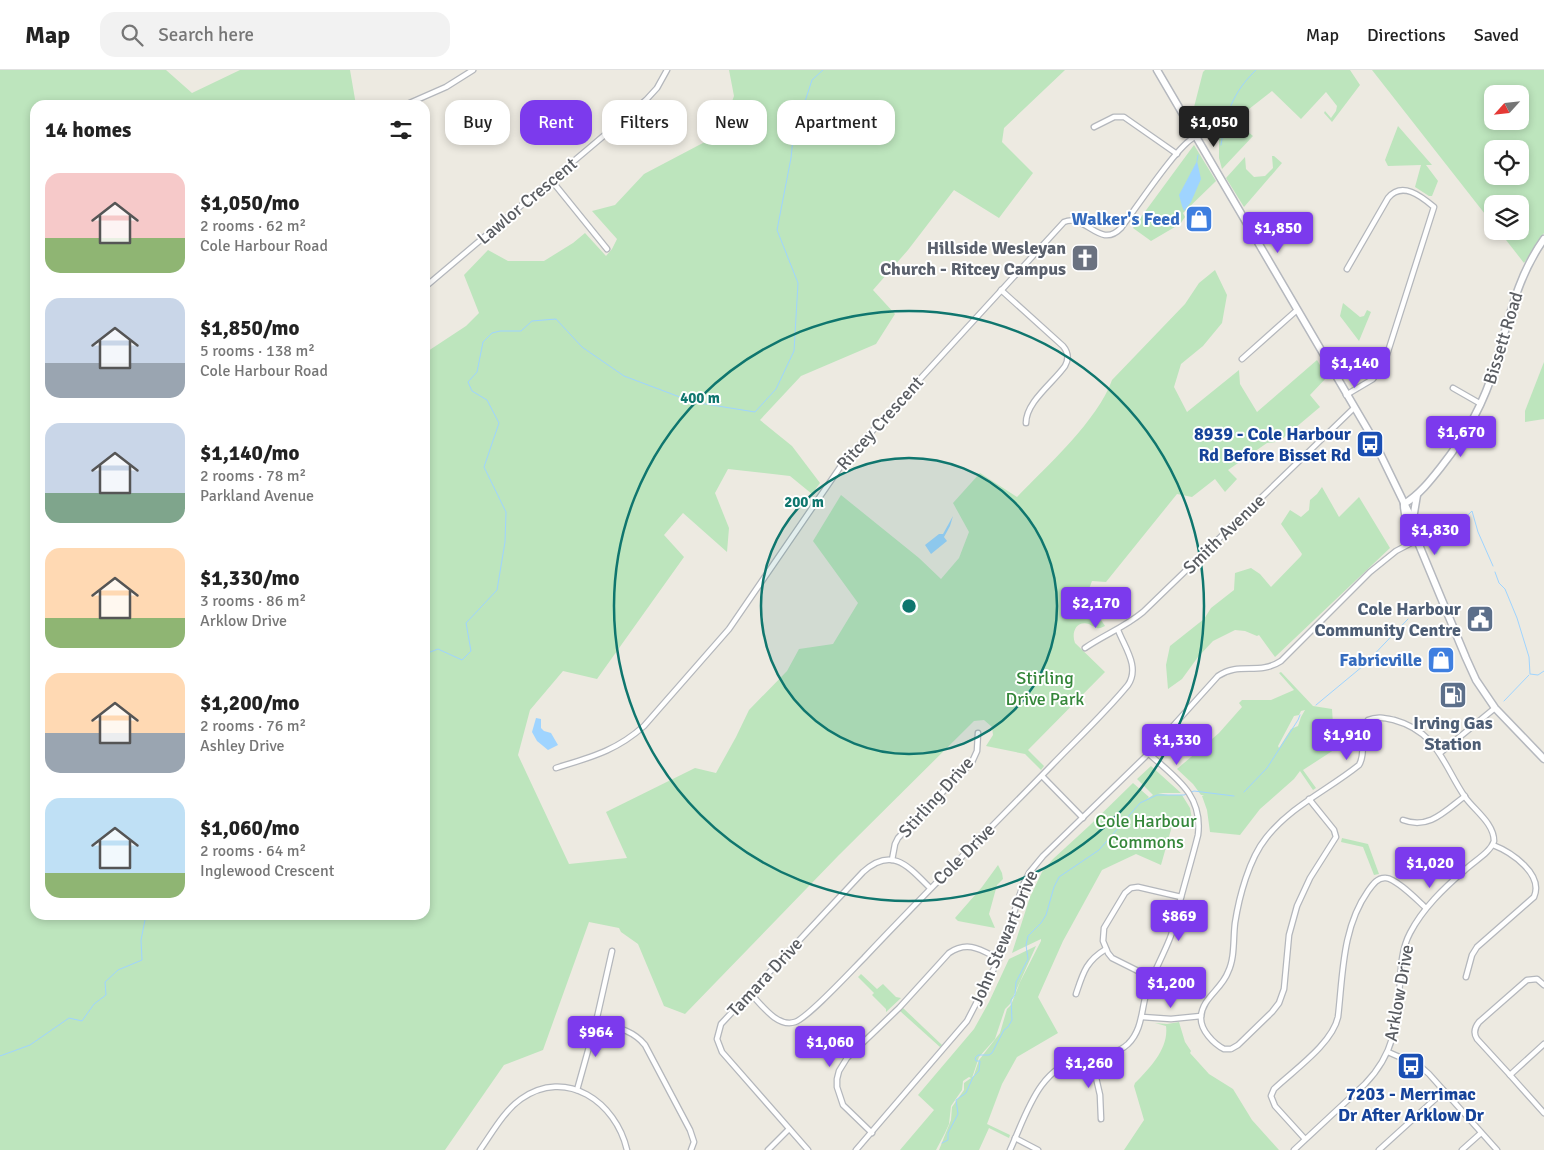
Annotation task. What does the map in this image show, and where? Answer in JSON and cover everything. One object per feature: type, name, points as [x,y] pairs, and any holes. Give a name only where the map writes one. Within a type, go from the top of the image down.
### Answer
[{"type":"main road","points":[[1157,70],[1259,242],[1382,457],[1413,522],[1417,540]]},
{"type":"main road","name":"Bissett Road","points":[[1404,504],[1417,495],[1464,436],[1481,404],[1496,364],[1520,282],[1532,257],[1544,239]]},
{"type":"main road","points":[[1413,522],[1417,495]]},
{"type":"main road","points":[[1404,504],[1404,513],[1411,532],[1417,540],[1476,680],[1495,708],[1544,759]]},
{"type":"street","points":[[417,100],[446,88],[473,70]]},
{"type":"street","name":"Lawlor Crescent","points":[[430,283],[649,97],[662,81],[666,70]]},
{"type":"street","points":[[1094,127],[1114,117],[1124,117],[1177,154]]},
{"type":"street","name":"Ritcey Crescent","points":[[556,768],[618,746],[644,726],[729,629],[842,463],[1001,290],[1065,222],[1077,222],[1104,235],[1117,232],[1177,154],[1190,139],[1195,137]]},
{"type":"street","points":[[552,181],[607,249]]},
{"type":"street","points":[[1346,395],[1368,383],[1377,376],[1382,368],[1434,207],[1408,190],[1394,192],[1388,198],[1348,269]]},
{"type":"street","points":[[1001,290],[1063,346],[1068,355],[1065,366],[1029,409],[1026,423]]},
{"type":"street","points":[[1242,359],[1297,310]]},
{"type":"street","points":[[1452,388],[1481,404]]},
{"type":"street","name":"Smith Avenue","points":[[1085,648],[1099,638],[1118,630],[1143,612],[1354,408]]},
{"type":"street","name":"John Stewart Drive","points":[[856,1150],[967,1021],[999,958],[1020,893],[1029,873],[1043,856],[1149,754],[1218,676],[1232,669],[1264,668],[1281,661],[1370,572],[1396,551],[1417,540]]},
{"type":"street","name":"Cole Drive","points":[[750,993],[777,1019],[792,1023],[801,1019],[852,970],[1130,683],[1133,666],[1118,630]]},
{"type":"street","points":[[1440,753],[1495,708]]},
{"type":"street","points":[[1310,799],[1334,830],[1336,836],[1310,878],[1297,906],[1289,935],[1284,989],[1279,1003],[1234,1048],[1221,1048],[1206,1033],[1201,1024],[1201,1016],[1206,1002],[1229,972],[1235,923],[1241,897],[1247,876],[1262,844],[1288,815],[1310,799],[1359,765],[1362,758],[1364,726],[1368,720],[1376,717],[1412,726],[1420,732],[1440,753],[1465,796],[1489,825],[1494,837],[1493,845],[1521,860],[1536,878],[1538,888],[1534,897],[1477,947],[1472,955],[1466,978]]},
{"type":"street","name":"Stirling Drive","points":[[892,860],[894,844],[898,838],[972,762],[977,751],[978,733]]},
{"type":"street","points":[[1010,1150],[1046,1078],[1065,1063],[1119,1051],[1128,1043],[1140,1027],[1146,992],[1169,941],[1198,836],[1198,816],[1194,801],[1180,781],[1149,754]]},
{"type":"street","points":[[1042,776],[1083,818]]},
{"type":"street","points":[[1403,820],[1418,824],[1429,821],[1465,796]]},
{"type":"street","name":"Arklow Drive","points":[[1294,1150],[1373,1075],[1388,1052],[1394,1037],[1401,963],[1409,935],[1426,908],[1447,886],[1493,845]]},
{"type":"street","points":[[892,860],[906,865],[930,888]]},
{"type":"street","name":"Tamara Drive","points":[[808,1150],[726,1055],[718,1043],[717,1034],[721,1024],[863,872],[878,861],[892,860]]},
{"type":"street","points":[[1305,1139],[1275,1106],[1271,1096],[1274,1089],[1327,1040],[1334,1029],[1338,1017],[1347,940],[1358,907],[1378,879],[1385,878],[1393,880],[1426,908]]},
{"type":"street","points":[[1152,978],[1112,958],[1103,941],[1104,928],[1128,889],[1138,887],[1181,897]]},
{"type":"street","points":[[872,1132],[849,1112],[840,1097],[837,1079],[839,1070],[847,1058],[895,1012],[954,949],[970,946],[999,958]]},
{"type":"street","points":[[1076,994],[1086,968],[1096,955],[1106,949]]},
{"type":"street","points":[[577,1090],[596,1022],[612,952]]},
{"type":"street","points":[[1544,985],[1535,979],[1527,980],[1479,1022],[1475,1033],[1478,1039],[1544,1113]]},
{"type":"street","points":[[1142,1017],[1171,1019],[1201,1016]]},
{"type":"street","points":[[596,1022],[628,1031],[640,1038],[690,1130],[694,1142],[691,1150]]},
{"type":"street","points":[[1510,1076],[1544,1044]]},
{"type":"street","points":[[1388,1052],[1420,1066],[1429,1074],[1496,1150]]},
{"type":"street","points":[[1091,1056],[1100,1095],[1101,1119]]},
{"type":"street","points":[[480,1150],[511,1108],[525,1096],[552,1087],[565,1087],[577,1090],[596,1099],[612,1115],[622,1133],[627,1150]]},
{"type":"street","points":[[1379,1150],[1444,1091]]},
{"type":"street","points":[[768,1150],[790,1128]]},
{"type":"street","points":[[1462,1150],[1480,1133]]},
{"type":"street","points":[[1015,1138],[1038,1150]]},
{"type":"green space","name":"Stirling Drive Park","points":[[0,70],[166,70],[192,93],[240,70],[350,70],[355,100],[30,100],[30,920],[430,920],[430,350],[466,326],[479,313],[464,275],[488,250],[508,261],[544,261],[585,233],[606,256],[617,239],[592,211],[615,205],[644,174],[699,145],[767,145],[767,100],[733,100],[734,96],[729,70],[1065,70],[1004,128],[1002,142],[1033,173],[999,218],[954,190],[908,250],[873,290],[895,314],[876,344],[801,376],[760,420],[792,446],[820,483],[812,494],[790,476],[728,469],[715,493],[729,528],[727,552],[683,513],[664,535],[684,557],[597,679],[563,671],[530,710],[518,755],[569,864],[627,858],[606,812],[695,768],[716,773],[749,710],[787,671],[799,649],[833,644],[858,603],[813,541],[841,495],[919,558],[941,579],[959,558],[969,532],[953,503],[980,473],[1017,497],[1057,457],[1084,426],[1105,395],[1112,380],[1185,304],[1199,283],[1215,270],[1227,295],[1222,323],[1203,346],[1181,364],[1174,387],[1187,412],[1239,370],[1240,384],[1257,412],[1317,360],[1327,377],[1310,395],[1320,407],[1282,439],[1267,443],[1228,470],[1237,479],[1225,492],[1215,479],[1192,497],[1177,494],[1106,582],[1092,581],[1086,597],[1105,626],[1098,628],[1085,623],[1081,624],[1074,632],[1074,639],[1075,643],[1105,672],[1028,750],[1044,766],[1041,770],[1025,754],[986,746],[993,735],[992,727],[984,720],[974,721],[838,856],[685,1014],[664,1006],[638,944],[621,932],[619,928],[589,922],[543,1050],[504,1065],[445,1150],[0,1150]]},
{"type":"green space","points":[[1205,70],[1350,70],[1360,85],[1332,122],[1324,113],[1325,111],[1331,118],[1337,106],[1326,92],[1301,119],[1272,91],[1249,109],[1240,125],[1253,136],[1222,169],[1219,158],[1219,122],[1212,122],[1206,132],[1193,111]]},
{"type":"green space","points":[[1372,70],[1544,70],[1544,233],[1524,263],[1506,240],[1529,240],[1529,195],[1484,195],[1484,213]]},
{"type":"green space","points":[[1398,126],[1432,165],[1426,165],[1438,181],[1432,196],[1415,187],[1421,165],[1388,166],[1385,160]]},
{"type":"green space","points":[[1194,145],[1216,181],[1183,213],[1185,217],[1180,224],[1151,241],[1133,228]]},
{"type":"green space","points":[[1272,156],[1282,163],[1244,207],[1226,178],[1245,157],[1246,169],[1254,177],[1265,176],[1273,168]]},
{"type":"green space","points":[[1343,303],[1360,317],[1364,316],[1367,310],[1371,312],[1359,341],[1340,316]]},
{"type":"green space","points":[[1544,362],[1544,419],[1525,422],[1525,411]]},
{"type":"green space","points":[[1322,487],[1339,517],[1359,497],[1390,548],[1275,657],[1259,635],[1235,630],[1213,641],[1198,657],[1182,679],[1168,689],[1166,665],[1170,646],[1204,619],[1211,608],[1234,590],[1235,573],[1251,568],[1260,574],[1271,587],[1301,556],[1302,554],[1281,524],[1290,510],[1301,517],[1309,510],[1310,500]]},
{"type":"green space","name":"Cole Harbour Commons","points":[[1281,672],[1313,706],[1332,709],[1333,724],[1339,725],[1338,743],[1340,746],[1303,770],[1316,788],[1313,790],[1300,771],[1294,779],[1260,809],[1240,835],[1210,832],[1207,810],[1202,796],[1204,795],[1201,795],[1193,784],[1177,769],[1219,733],[1242,707],[1239,703],[1242,700],[1271,700],[1294,690],[1279,673]],"holes":[[[1305,710],[1298,726],[1291,729],[1279,748],[1278,746],[1294,716],[1299,715],[1301,711]]]},
{"type":"green space","points":[[1151,766],[1181,793],[1158,793],[1182,795],[1190,808],[1193,825],[1172,826],[1161,865],[1136,854],[1102,870],[1063,941],[1038,997],[1058,1033],[1017,1057],[1002,1084],[987,1124],[1010,1135],[1009,1138],[989,1128],[979,1150],[939,1150],[951,1120],[952,1107],[964,1090],[964,1083],[971,1078],[969,1077],[963,1081],[962,1090],[951,1106],[949,1124],[936,1150],[900,1150],[934,1110],[918,1095],[974,1029],[1009,959],[1036,946],[1010,1004],[1005,1009],[995,1039],[979,1057],[972,1078],[979,1060],[1000,1033],[1007,1009],[1011,1005],[1020,982],[1041,941],[1041,939],[1012,953],[1030,897],[1042,872],[1053,859],[1133,783],[1149,797],[1147,799],[1153,795],[1137,779]]},
{"type":"green space","points":[[1342,838],[1368,844],[1379,874],[1374,875],[1363,847],[1341,842]]},
{"type":"green space","points":[[998,865],[1003,879],[997,885],[989,914],[995,928],[958,921],[955,918]]},
{"type":"green space","points":[[861,974],[877,989],[883,984],[896,997],[901,998],[886,1012],[886,1009],[872,995],[874,993],[858,977]]},
{"type":"green space","points":[[903,1008],[942,1045],[940,1047],[900,1011]]},
{"type":"green space","points":[[1179,1022],[1185,1042],[1191,1051],[1190,1053],[1209,1074],[1233,1089],[1252,1120],[1279,1150],[1124,1150],[1144,1120],[1134,1086],[1135,1083],[1152,1064],[1165,1042],[1166,1026],[1155,1023]]},
{"type":"water","points":[[1197,161],[1201,179],[1191,202],[1184,211],[1179,195]]},
{"type":"water","points":[[953,516],[944,537],[947,541],[931,554],[925,545],[939,534],[943,534]]},
{"type":"water","points":[[536,718],[541,719],[541,728],[551,733],[558,745],[548,750],[537,741],[532,732]]},
{"type":"waterway","points":[[430,652],[438,649],[462,660],[471,651],[466,623],[497,590],[505,542],[506,512],[484,467],[499,423],[487,400],[472,391],[468,382],[477,372],[483,342],[492,333],[521,331],[532,321],[556,319],[582,347],[624,376],[693,402],[755,412],[776,389],[794,351],[798,283],[777,230],[793,138],[812,80],[823,70]]},
{"type":"waterway","points":[[1221,145],[1231,104],[1241,87],[1256,70]]},
{"type":"waterway","points":[[1197,161],[1198,155]]},
{"type":"waterway","points":[[1436,554],[1445,537],[1472,511],[1478,532],[1493,566]]},
{"type":"waterway","points":[[1495,572],[1499,583],[1505,589],[1517,618],[1529,657],[1530,674],[1538,675],[1544,671]]},
{"type":"waterway","points":[[1316,705],[1363,666],[1408,619]]},
{"type":"waterway","points":[[1504,701],[1529,675]]},
{"type":"waterway","points":[[1244,792],[1267,768],[1300,715]]},
{"type":"waterway","points":[[942,1143],[948,1140],[948,1133],[958,1114],[956,1100],[966,1093],[973,1077],[979,1071],[980,1061],[976,1061],[975,1058],[978,1055],[989,1055],[992,1053],[1004,1030],[1012,1020],[1011,1000],[1015,995],[1016,982],[1028,959],[1026,945],[1028,936],[1046,915],[1059,877],[1099,850],[1140,803],[1157,795],[1184,795],[1194,791],[1234,796]]},
{"type":"waterway","points":[[0,1056],[30,1045],[69,1018],[82,1021],[94,1004],[106,995],[105,982],[118,970],[142,960],[141,940],[145,920]]},
{"type":"place","name":"Walker's Feed","points":[[1199,219]]},
{"type":"place","name":"Hillside Wesleyan Church - Ritcey Campus","points":[[1085,258]]},
{"type":"place","name":"8939 - Cole Harbour Rd Before Bisset Rd","points":[[1370,444]]},
{"type":"place","name":"Cole Harbour Community Centre","points":[[1480,619]]},
{"type":"place","name":"Fabricville","points":[[1441,660]]},
{"type":"place","name":"Irving Gas Station","points":[[1453,695]]},
{"type":"place","name":"7203 - Merrimac Dr After Arklow Dr","points":[[1411,1066]]}]
